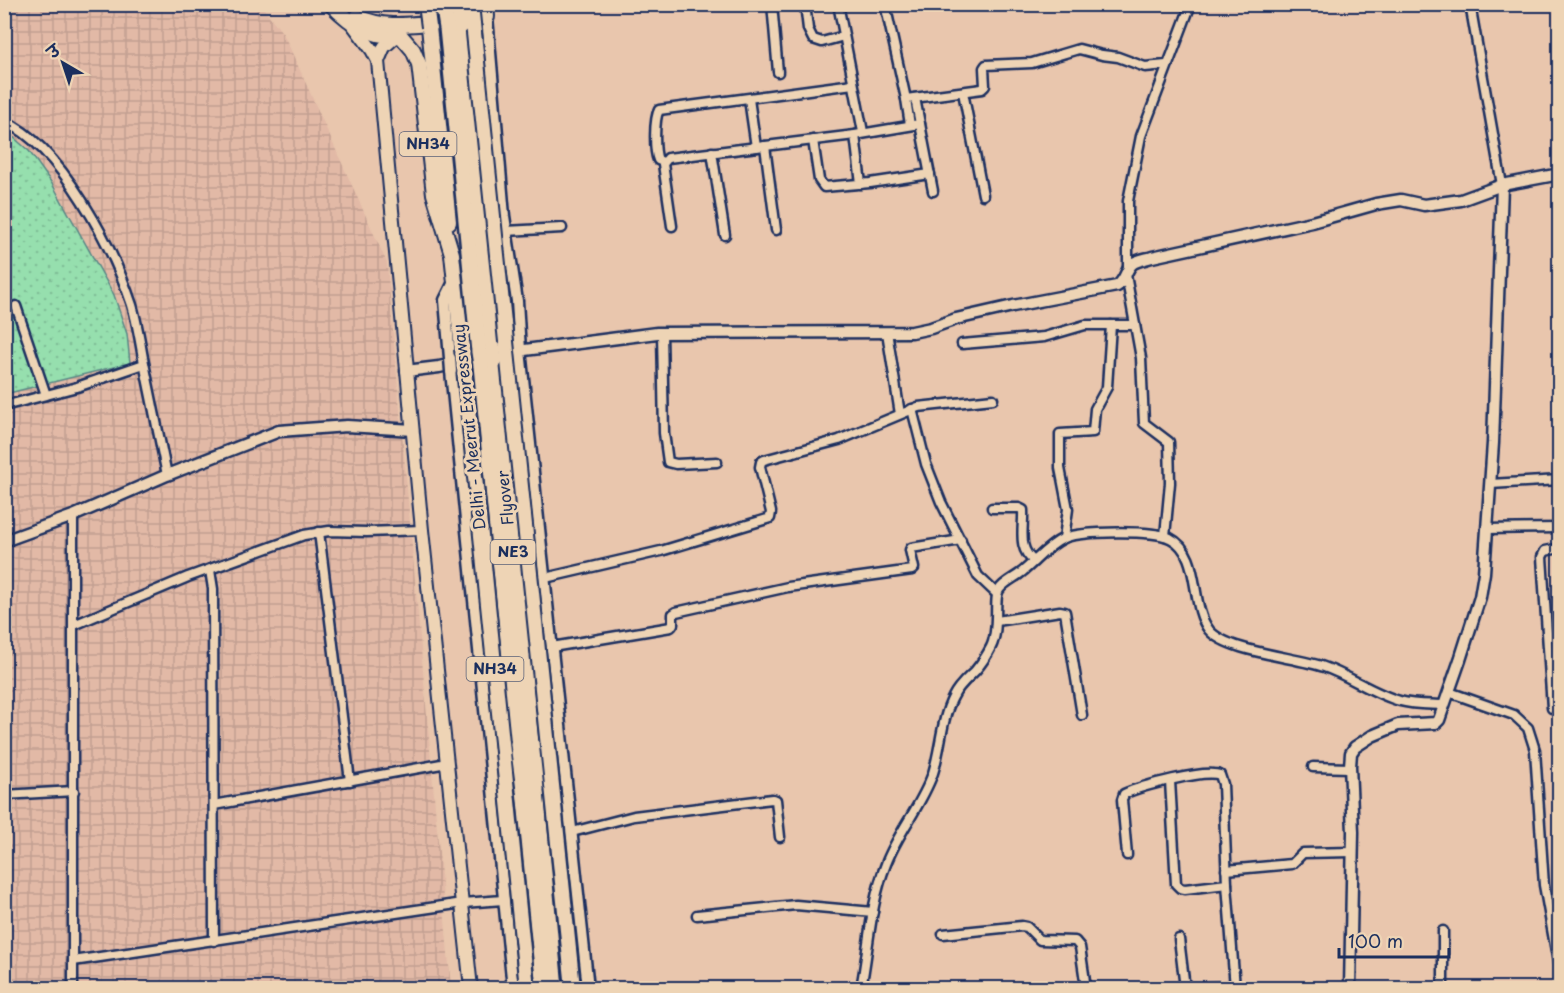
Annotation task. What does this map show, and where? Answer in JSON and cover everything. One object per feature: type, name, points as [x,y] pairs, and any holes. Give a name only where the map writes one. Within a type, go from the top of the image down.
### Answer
[{"type":"highway","points":[[331,4],[375,35],[398,37]]},
{"type":"highway","points":[[337,4],[353,19],[393,27],[486,11]]},
{"type":"highway","name":"NH34","points":[[426,4],[455,280]]},
{"type":"highway","name":"Delhi - Meerut Expressway","points":[[455,13],[524,743],[555,988]]},
{"type":"highway","name":"Flyover","points":[[455,13],[573,988]]},
{"type":"highway","name":"NH34","points":[[398,37],[413,50],[419,64],[434,194],[452,254]]},
{"type":"highway","name":"Flyover","points":[[455,280],[527,988]]},
{"type":"highway","name":"Delhi - Meerut Expressway","points":[[530,789],[544,988]]},
{"type":"main road","points":[[353,19],[378,61],[422,530],[471,988]]},
{"type":"main road","points":[[378,61],[384,47],[398,37]]},
{"type":"street","points":[[772,4],[778,72]]},
{"type":"street","points":[[805,4],[808,29],[813,39],[822,42],[844,36]]},
{"type":"street","points":[[838,4],[853,84],[859,134],[861,184]]},
{"type":"street","points":[[885,4],[910,99],[920,124],[933,191]]},
{"type":"street","points":[[1165,536],[1170,483],[1169,442],[1144,423],[1141,358],[1127,273],[1127,230],[1130,184],[1141,136],[1191,4]]},
{"type":"street","points":[[1350,988],[1353,852],[1351,753],[1358,744],[1398,725],[1436,723],[1449,692],[1481,592],[1490,484],[1502,231],[1502,185],[1470,4]]},
{"type":"street","points":[[486,11],[506,231],[517,301],[520,350],[588,988]]},
{"type":"street","points":[[910,99],[984,87],[986,65],[1032,63],[1076,49],[1118,57],[1145,67],[1166,65]]},
{"type":"street","points":[[663,162],[658,160],[656,154],[656,115],[659,110],[853,84]]},
{"type":"street","points":[[963,92],[983,195]]},
{"type":"street","points":[[749,99],[761,147],[776,230]]},
{"type":"street","points":[[910,99],[910,125]]},
{"type":"street","points":[[4,121],[13,124],[45,150],[78,194],[107,246],[132,305],[167,475]]},
{"type":"street","points":[[663,162],[668,158],[920,124]]},
{"type":"street","points":[[813,140],[820,185],[829,188],[930,174]]},
{"type":"street","points":[[712,153],[725,235]]},
{"type":"street","points":[[663,162],[672,226]]},
{"type":"street","points":[[406,370],[439,367],[520,350],[662,333],[923,330],[974,315],[1117,286],[1124,281],[1136,262],[1152,257],[1312,222],[1376,204],[1401,200],[1419,204],[1442,203],[1470,198],[1502,185],[1560,174]]},
{"type":"street","points":[[506,231],[562,228]]},
{"type":"street","points":[[455,280],[445,300],[513,988]]},
{"type":"street","points":[[16,306],[46,395]]},
{"type":"street","points":[[962,344],[1044,337],[1084,325],[1136,325]]},
{"type":"street","points":[[1064,538],[1068,508],[1060,468],[1060,434],[1092,432],[1095,409],[1107,387],[1111,325]]},
{"type":"street","points":[[887,332],[900,414]]},
{"type":"street","points":[[662,333],[663,423],[668,462],[676,464],[717,462]]},
{"type":"street","points":[[4,406],[77,387],[144,364]]},
{"type":"street","points":[[545,578],[672,549],[767,519],[771,512],[760,467],[761,462],[839,440],[912,409],[993,399]]},
{"type":"street","points":[[912,409],[933,482],[978,576],[997,594]]},
{"type":"street","points":[[4,541],[73,516],[279,430],[347,426],[413,430]]},
{"type":"street","points":[[1490,484],[1560,480]]},
{"type":"street","points":[[992,508],[1023,510],[1023,548],[1026,555],[1034,561]]},
{"type":"street","points":[[73,516],[73,988]]},
{"type":"street","points":[[1487,529],[1560,528]]},
{"type":"street","points":[[74,625],[158,589],[297,537],[319,532],[422,530]]},
{"type":"street","points":[[319,532],[350,781]]},
{"type":"street","points":[[861,988],[873,912],[885,866],[896,839],[933,773],[947,709],[954,694],[976,670],[995,637],[997,594],[1000,587],[1044,551],[1064,538],[1136,532],[1165,536],[1180,544],[1186,552],[1204,620],[1210,632],[1219,639],[1323,667],[1399,701],[1444,705]]},
{"type":"street","points":[[552,647],[671,627],[673,614],[676,612],[788,587],[912,570],[914,568],[911,548],[961,540]]},
{"type":"street","points":[[1552,708],[1542,557],[1545,551],[1560,548]]},
{"type":"street","points":[[210,570],[213,589],[214,941]]},
{"type":"street","points":[[997,621],[1065,612],[1083,715]]},
{"type":"street","points":[[1449,692],[1514,715],[1528,728],[1534,750],[1544,885],[1560,974]]},
{"type":"street","points":[[489,760],[563,753]]},
{"type":"street","points":[[214,805],[447,763]]},
{"type":"street","points":[[1313,768],[1350,768]]},
{"type":"street","points":[[1127,855],[1122,797],[1130,791],[1170,781],[1213,773],[1220,775],[1223,784],[1234,987],[1186,988],[1179,939]]},
{"type":"street","points":[[492,782],[566,774]]},
{"type":"street","points":[[1170,781],[1176,884],[1185,889],[1227,884]]},
{"type":"street","points":[[4,795],[74,791]]},
{"type":"street","points":[[572,832],[634,816],[772,799],[776,800],[778,806],[780,837]]},
{"type":"street","points":[[1226,870],[1292,864],[1303,853],[1353,852]]},
{"type":"street","points":[[73,961],[463,903],[503,900]]},
{"type":"street","points":[[697,915],[796,905],[873,912]]},
{"type":"street","points":[[943,934],[1022,926],[1027,927],[1040,940],[1075,941],[1080,947],[1086,988]]},
{"type":"street","points":[[1443,931],[1443,988]]},
{"type":"shaded area","points":[[5,5],[261,5],[284,35],[387,263],[451,988],[5,988]]},
{"type":"green space","points":[[4,129],[29,151],[51,182],[114,295],[127,334],[130,363],[5,394]]}]
